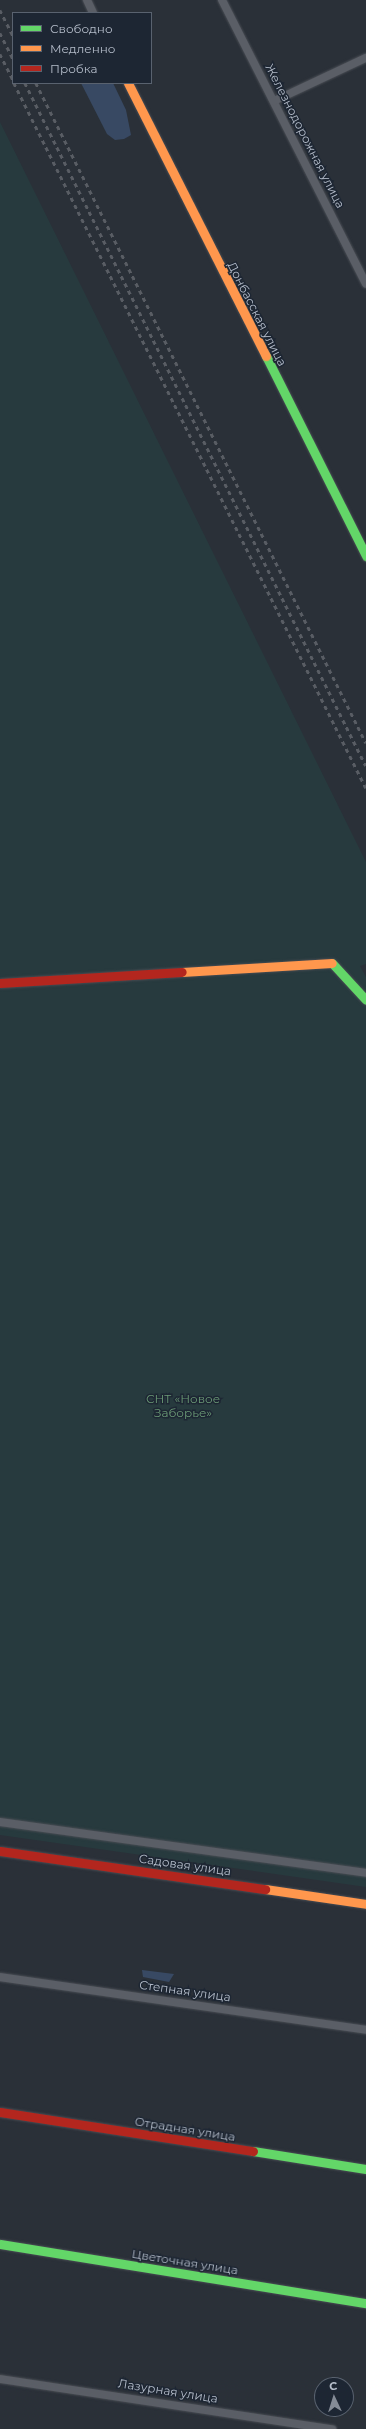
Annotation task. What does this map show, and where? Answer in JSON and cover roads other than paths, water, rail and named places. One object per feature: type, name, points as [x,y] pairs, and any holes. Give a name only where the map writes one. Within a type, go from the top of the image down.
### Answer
[{"type":"street","points":[[87,0],[93,12]]},
{"type":"street","name":"Железнодорожная улица","points":[[222,0],[366,284]]},
{"type":"street","points":[[274,101],[366,58]]},
{"type":"street","name":"Донбасская улица","points":[[129,84],[366,556]]},
{"type":"street","points":[[0,983],[332,963],[366,1000]]},
{"type":"street","points":[[0,1822],[366,1873]]},
{"type":"street","name":"Садовая улица","points":[[0,1851],[366,1904]]},
{"type":"street","name":"Степная улица","points":[[0,1977],[366,2030]]},
{"type":"street","name":"Отрадная улица","points":[[0,2112],[366,2169]]},
{"type":"street","name":"Цветочная улица","points":[[0,2244],[366,2303]]},
{"type":"street","name":"Лазурная улица","points":[[0,2378],[332,2429]]},
{"type":"water","points":[[82,84],[113,84],[126,110],[131,135],[124,139],[115,140],[107,134]]},
{"type":"water","points":[[142,1970],[174,1974],[169,1982],[143,1977]]},
{"type":"railway","points":[[0,10],[12,34]]},
{"type":"railway","points":[[0,33],[12,57]]},
{"type":"railway","points":[[0,54],[12,78]]},
{"type":"railway","points":[[14,84],[366,788]]},
{"type":"railway","points":[[25,84],[366,766]]},
{"type":"railway","points":[[36,84],[366,743]]},
{"type":"park label","name":"СНТ «Новое Заборье»","points":[[183,1406]]}]
